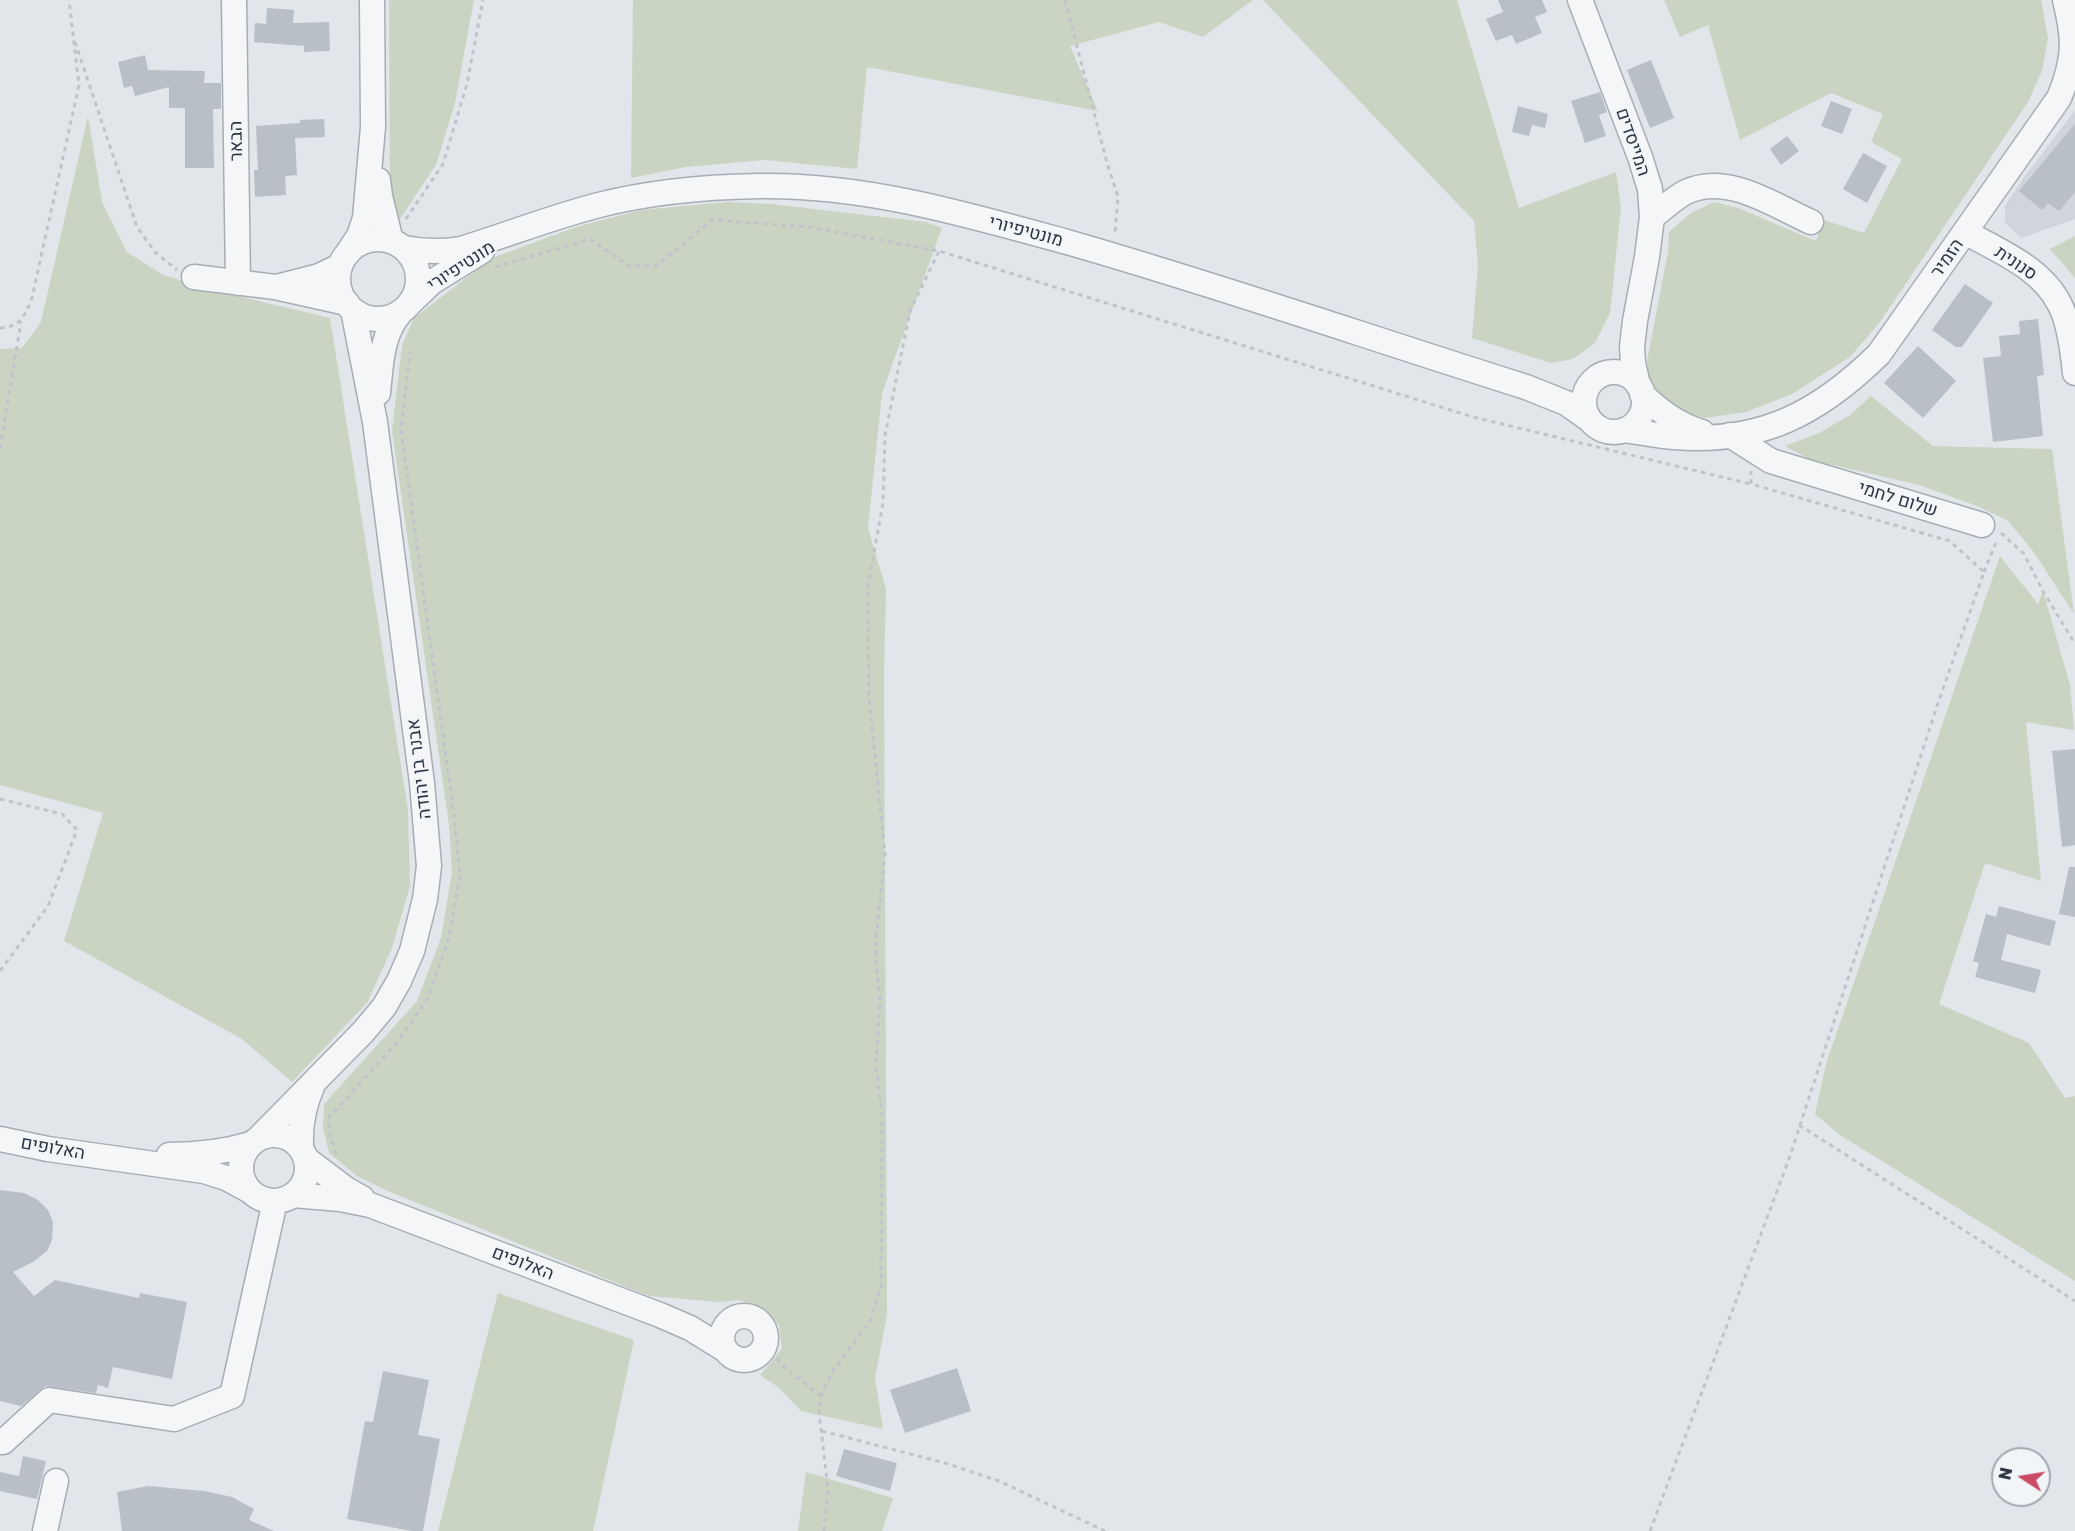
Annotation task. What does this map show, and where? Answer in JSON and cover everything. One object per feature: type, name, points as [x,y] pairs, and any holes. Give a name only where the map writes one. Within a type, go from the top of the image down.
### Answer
[{"type":"street","name":"הבאר","points":[[234,0],[238,283]]},
{"type":"street","points":[[372,0],[373,127],[380,196],[398,245]]},
{"type":"street","name":"המייסדים","points":[[1580,0],[1650,189],[1652,217],[1632,347],[1633,363],[1640,389]]},
{"type":"street","name":"הזמיר","points":[[1624,430],[1674,437],[1727,436],[1785,423],[1852,381],[1880,354],[2059,98],[2072,62],[2073,42],[2065,0]]},
{"type":"street","points":[[350,307],[340,292],[338,279],[344,260],[359,236],[365,218],[373,127]]},
{"type":"street","name":"מונטיפיורי","points":[[398,245],[421,252],[461,249],[599,205],[649,195],[703,189],[759,186],[874,195],[1008,225],[1111,254],[1526,387],[1566,403],[1590,420]]},
{"type":"street","points":[[1652,217],[1686,193],[1702,187],[1729,187],[1750,194],[1811,222]]},
{"type":"street","name":"סנונית","points":[[1965,232],[2030,270],[2048,288],[2061,305],[2072,332],[2075,373]]},
{"type":"street","name":"מונטיפיורי","points":[[405,307],[432,282],[513,233]]},
{"type":"street","points":[[194,277],[274,287],[350,307],[364,316],[376,319],[389,318],[405,307],[416,291],[418,280],[411,257],[398,245],[379,239],[356,246],[344,260],[319,276],[274,287]]},
{"type":"street","name":"המייסדים","points":[[1593,382],[1620,344],[1642,290]]},
{"type":"street","name":"אבנר בן יהודה","points":[[256,1141],[364,1031],[384,1006],[399,981],[420,927],[429,866],[422,783],[375,422],[350,307]]},
{"type":"street","name":"אבנר בן יהודה","points":[[375,422],[381,362],[389,328],[405,307]]},
{"type":"street","points":[[1605,374],[1623,374],[1640,389],[1642,411],[1632,426],[1624,430],[1605,431],[1596,427],[1585,412],[1584,402],[1593,382],[1605,374]]},
{"type":"street","name":"מונטיפיורי","points":[[1526,387],[1565,388],[1593,382]]},
{"type":"street","name":"הזמיר","points":[[1640,389],[1661,412],[1683,426],[1701,432],[1727,436]]},
{"type":"street","name":"שלום לחמי","points":[[1727,436],[1752,448],[1771,461],[1991,529]]},
{"type":"street","name":"אבנר בן יהודה","points":[[303,1153],[300,1130],[305,1102],[315,1082]]},
{"type":"street","points":[[271,1134],[282,1136],[292,1140],[303,1153],[307,1168],[305,1179],[300,1188],[284,1198],[258,1197],[244,1183],[241,1162],[244,1152],[256,1141],[271,1134]]},
{"type":"street","name":"האלופים","points":[[0,1139],[48,1149],[204,1171],[226,1178],[250,1191]]},
{"type":"street","name":"האלופים","points":[[107,1157],[211,1153],[231,1150],[256,1141]]},
{"type":"street","name":"האלופים","points":[[303,1153],[346,1189],[385,1211]]},
{"type":"street","points":[[0,1442],[3,1442],[49,1400],[174,1419],[232,1396],[284,1198]]},
{"type":"street","name":"האלופים","points":[[284,1198],[340,1199],[370,1205],[660,1315],[690,1328],[724,1348]]},
{"type":"street","name":"האלופים","points":[[660,1315],[708,1321],[733,1319]]},
{"type":"street","points":[[748,1317],[760,1324],[764,1331],[765,1346],[761,1352],[749,1360],[734,1359],[724,1348],[722,1342],[724,1328],[733,1319],[748,1317]]},
{"type":"street","points":[[45,1531],[56,1481]]},
{"type":"path","points":[[0,448],[22,320],[31,302],[79,85],[69,0]]},
{"type":"path","points":[[398,245],[443,164],[466,84],[483,0]]},
{"type":"path","points":[[1065,0],[1118,197],[1117,221],[1111,254]]},
{"type":"path","points":[[73,34],[137,227],[155,252],[179,271],[194,277]]},
{"type":"path","points":[[494,267],[590,239],[629,266],[658,265],[712,220],[809,226],[939,251],[1473,417],[1751,484],[1950,541],[1984,572]]},
{"type":"path","points":[[824,1531],[828,1490],[819,1411],[821,1396],[832,1372],[870,1321],[880,1286],[882,1117],[876,1064],[880,1001],[875,949],[885,855],[869,697],[868,586],[883,503],[885,435],[910,311],[939,251]]},
{"type":"path","points":[[0,328],[14,327],[22,320]]},
{"type":"path","points":[[1751,484],[1752,448]]},
{"type":"path","points":[[1650,1531],[1789,1159],[1937,706],[1984,572],[1991,529],[2024,554],[2075,644]]},
{"type":"path","points":[[0,799],[62,814],[77,830],[48,906],[0,970]]},
{"type":"path","points":[[1799,1125],[2075,1301]]},
{"type":"path","points":[[765,1346],[785,1368],[821,1396]]},
{"type":"path","points":[[821,1431],[945,1463],[999,1481],[1105,1531]]},
{"type":"shaded area","points":[[2075,110],[2075,219],[2021,238],[2005,223],[2005,206]]},
{"type":"green space","points":[[389,0],[474,0],[455,103],[436,165],[398,222],[390,214]]},
{"type":"green space","points":[[633,0],[1253,0],[1203,37],[1159,22],[1070,46],[1098,111],[867,67],[857,169],[765,160],[686,167],[631,178]]},
{"type":"green space","points":[[1263,0],[1457,0],[1519,208],[1616,172],[1621,208],[1610,313],[1595,343],[1573,359],[1551,363],[1472,338],[1478,264],[1474,221]]},
{"type":"green space","points":[[1664,0],[2041,0],[2048,38],[2042,71],[2028,102],[1880,322],[1850,357],[1792,394],[1746,412],[1706,418],[1686,414],[1664,405],[1650,386],[1647,361],[1668,252],[1669,232],[1691,213],[1714,202],[1738,208],[1816,241],[1824,220],[1864,233],[1902,159],[1871,142],[1883,114],[1831,93],[1740,140],[1708,25],[1680,37]]},
{"type":"green space","points":[[88,116],[102,202],[127,252],[163,275],[209,289],[330,318],[408,810],[410,886],[392,948],[367,1003],[292,1082],[242,1039],[64,941],[103,813],[0,785],[0,349],[22,348],[41,322]]},
{"type":"green space","points":[[728,202],[771,204],[926,222],[942,228],[882,393],[868,528],[886,589],[884,674],[887,1315],[875,1378],[883,1429],[801,1411],[778,1387],[760,1375],[782,1349],[779,1325],[767,1312],[739,1300],[719,1302],[649,1296],[390,1192],[357,1176],[329,1153],[323,1127],[324,1104],[417,1001],[441,938],[452,872],[449,825],[392,431],[402,345],[414,318],[492,258],[576,227],[641,210]]},
{"type":"green space","points":[[2075,236],[2075,278],[2050,249]]},
{"type":"green space","points":[[1871,396],[1933,446],[2052,449],[2074,614],[2033,551],[2008,521],[1977,506],[1919,485],[1811,460],[1785,446],[1821,432],[1850,415]]},
{"type":"green space","points":[[2000,556],[2038,604],[2043,591],[2070,685],[2074,730],[2026,722],[2041,881],[1985,863],[1939,1004],[2029,1043],[2065,1098],[2075,1096],[2075,1281],[1840,1135],[1815,1114],[1826,1064]]},
{"type":"green space","points":[[498,1293],[634,1340],[593,1531],[438,1531]]},
{"type":"green space","points":[[806,1472],[893,1498],[882,1531],[798,1531]]},
{"type":"building","points":[[1498,0],[1542,0],[1547,12],[1535,17],[1542,33],[1516,44],[1512,35],[1496,41],[1486,19],[1503,12]]},
{"type":"building","points":[[267,8],[294,10],[293,23],[329,22],[330,51],[304,52],[304,46],[254,42],[255,23],[266,24]]},
{"type":"building","points":[[145,55],[148,70],[205,71],[204,83],[221,83],[221,109],[213,109],[214,168],[185,168],[185,108],[169,108],[169,87],[135,96],[132,86],[124,88],[118,62]]},
{"type":"building","points":[[1651,60],[1674,118],[1650,128],[1627,70]]},
{"type":"building","points":[[1600,92],[1607,112],[1599,115],[1606,136],[1585,143],[1571,101]]},
{"type":"building","points":[[1831,101],[1852,109],[1842,134],[1821,126]]},
{"type":"building","points":[[1518,106],[1548,114],[1545,128],[1532,125],[1529,136],[1512,132]]},
{"type":"building","points":[[324,119],[325,137],[295,138],[297,175],[285,176],[286,195],[255,197],[254,170],[258,170],[256,126]]},
{"type":"building","points":[[2075,124],[2075,192],[2059,211],[2048,203],[2042,210],[2019,191]]},
{"type":"building","points":[[1787,136],[1799,151],[1781,165],[1770,149]]},
{"type":"building","points":[[1863,153],[1887,166],[1867,203],[1843,189]]},
{"type":"building","points":[[1965,284],[1993,303],[1962,347],[1956,347],[1932,330]]},
{"type":"building","points":[[2038,319],[2044,375],[2037,376],[2043,436],[1993,442],[1983,358],[2001,356],[1999,336],[2020,334],[2019,321]]},
{"type":"building","points":[[1918,346],[1956,381],[1923,418],[1884,383]]},
{"type":"building","points":[[2075,749],[2075,845],[2062,847],[2052,751]]},
{"type":"building","points":[[2069,867],[2075,867],[2075,917],[2059,914]]},
{"type":"building","points":[[1999,906],[2056,921],[2050,946],[2007,934],[2001,960],[2041,970],[2035,993],[1975,977],[1979,963],[1973,961],[1986,914],[1996,917]]},
{"type":"building","points":[[0,1190],[24,1193],[38,1200],[48,1210],[53,1222],[52,1240],[47,1251],[33,1262],[13,1272],[34,1296],[55,1280],[139,1298],[140,1293],[187,1302],[172,1379],[113,1367],[108,1388],[98,1385],[96,1393],[45,1386],[21,1406],[0,1401]]},
{"type":"building","points":[[957,1368],[971,1411],[905,1433],[890,1390]]},
{"type":"building","points":[[383,1371],[429,1380],[418,1435],[440,1439],[423,1531],[347,1519],[365,1421],[373,1422]]},
{"type":"building","points":[[844,1449],[897,1463],[890,1491],[836,1476]]},
{"type":"building","points":[[23,1456],[46,1461],[37,1499],[0,1491],[0,1472],[19,1476]]},
{"type":"building","points":[[148,1486],[204,1491],[232,1497],[254,1509],[249,1520],[274,1531],[122,1531],[117,1492]]}]
